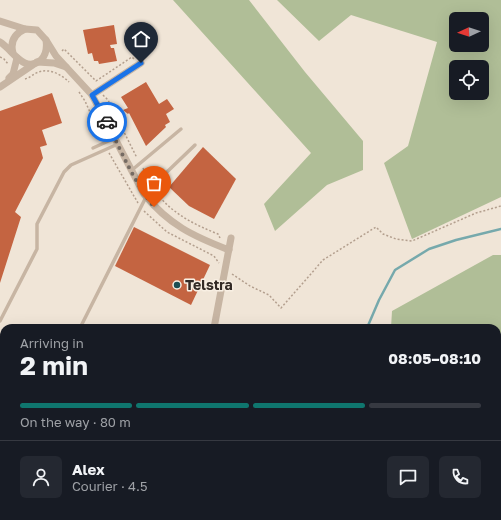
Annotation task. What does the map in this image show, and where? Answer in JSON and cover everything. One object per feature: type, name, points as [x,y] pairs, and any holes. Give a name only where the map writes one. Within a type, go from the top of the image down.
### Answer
[{"type":"street","points":[[0,21],[25,29],[37,30],[46,40],[56,56],[92,95],[145,196],[164,217],[189,234],[229,250]]},
{"type":"street","points":[[1,86],[13,74],[15,56],[12,41],[15,36],[25,29]]},
{"type":"street","points":[[1,86],[43,57],[46,52],[46,40]]},
{"type":"street","points":[[1,43],[15,56],[28,64],[54,64],[66,67]]},
{"type":"street","points":[[92,95],[139,64]]},
{"type":"street","points":[[215,324],[222,267],[229,250],[231,238]]},
{"type":"lane","points":[[131,171],[181,129]]},
{"type":"lane","points":[[93,148],[104,143],[116,141]]},
{"type":"lane","points":[[0,321],[37,249],[37,224],[64,172],[71,165],[107,149],[116,141]]},
{"type":"lane","points":[[82,324],[141,207],[145,196],[194,145]]},
{"type":"path","points":[[56,56],[64,49],[96,81],[132,57],[139,64]]},
{"type":"path","points":[[22,78],[27,79],[39,72],[48,71],[59,74],[71,84]]},
{"type":"path","points":[[77,90],[85,101],[104,143]]},
{"type":"path","points":[[107,149],[141,207],[167,232],[214,256],[222,267],[250,286],[269,295],[281,308],[323,260],[376,227],[382,234],[396,239],[412,241],[476,213],[501,206]]},
{"type":"green space","points":[[173,0],[249,0],[305,72],[363,141],[363,170],[327,185],[275,231],[264,204],[311,153]]},
{"type":"green space","points":[[277,0],[501,0],[501,197],[412,239],[384,163],[408,146],[437,42],[351,15],[319,41]]},
{"type":"green space","points":[[493,255],[501,255],[501,324],[391,324],[392,311]]},
{"type":"building","points":[[114,25],[117,44],[110,45],[111,48],[114,48],[117,61],[99,64],[98,61],[94,61],[92,53],[88,54],[83,30]]},
{"type":"building","points":[[146,82],[159,104],[167,99],[174,109],[166,114],[170,122],[165,125],[166,127],[146,146],[129,113],[128,114],[123,110],[128,108],[121,97]]},
{"type":"building","points":[[52,93],[62,123],[42,130],[47,145],[40,147],[43,158],[15,212],[21,217],[0,283],[0,111]]},
{"type":"building","points":[[203,147],[236,179],[214,219],[189,206],[169,187]]},
{"type":"building","name":"Telstra","points":[[134,227],[210,265],[191,305],[115,266]]},
{"type":"waterway","points":[[369,324],[379,300],[395,270],[429,249],[456,240],[501,229]]},
{"type":"way so far","points":[[107,122],[131,171],[144,194],[154,207]]},
{"type":"place","name":"Telstra","points":[[177,285]]},
{"type":"route","points":[[107,122],[92,95],[141,63]]}]
